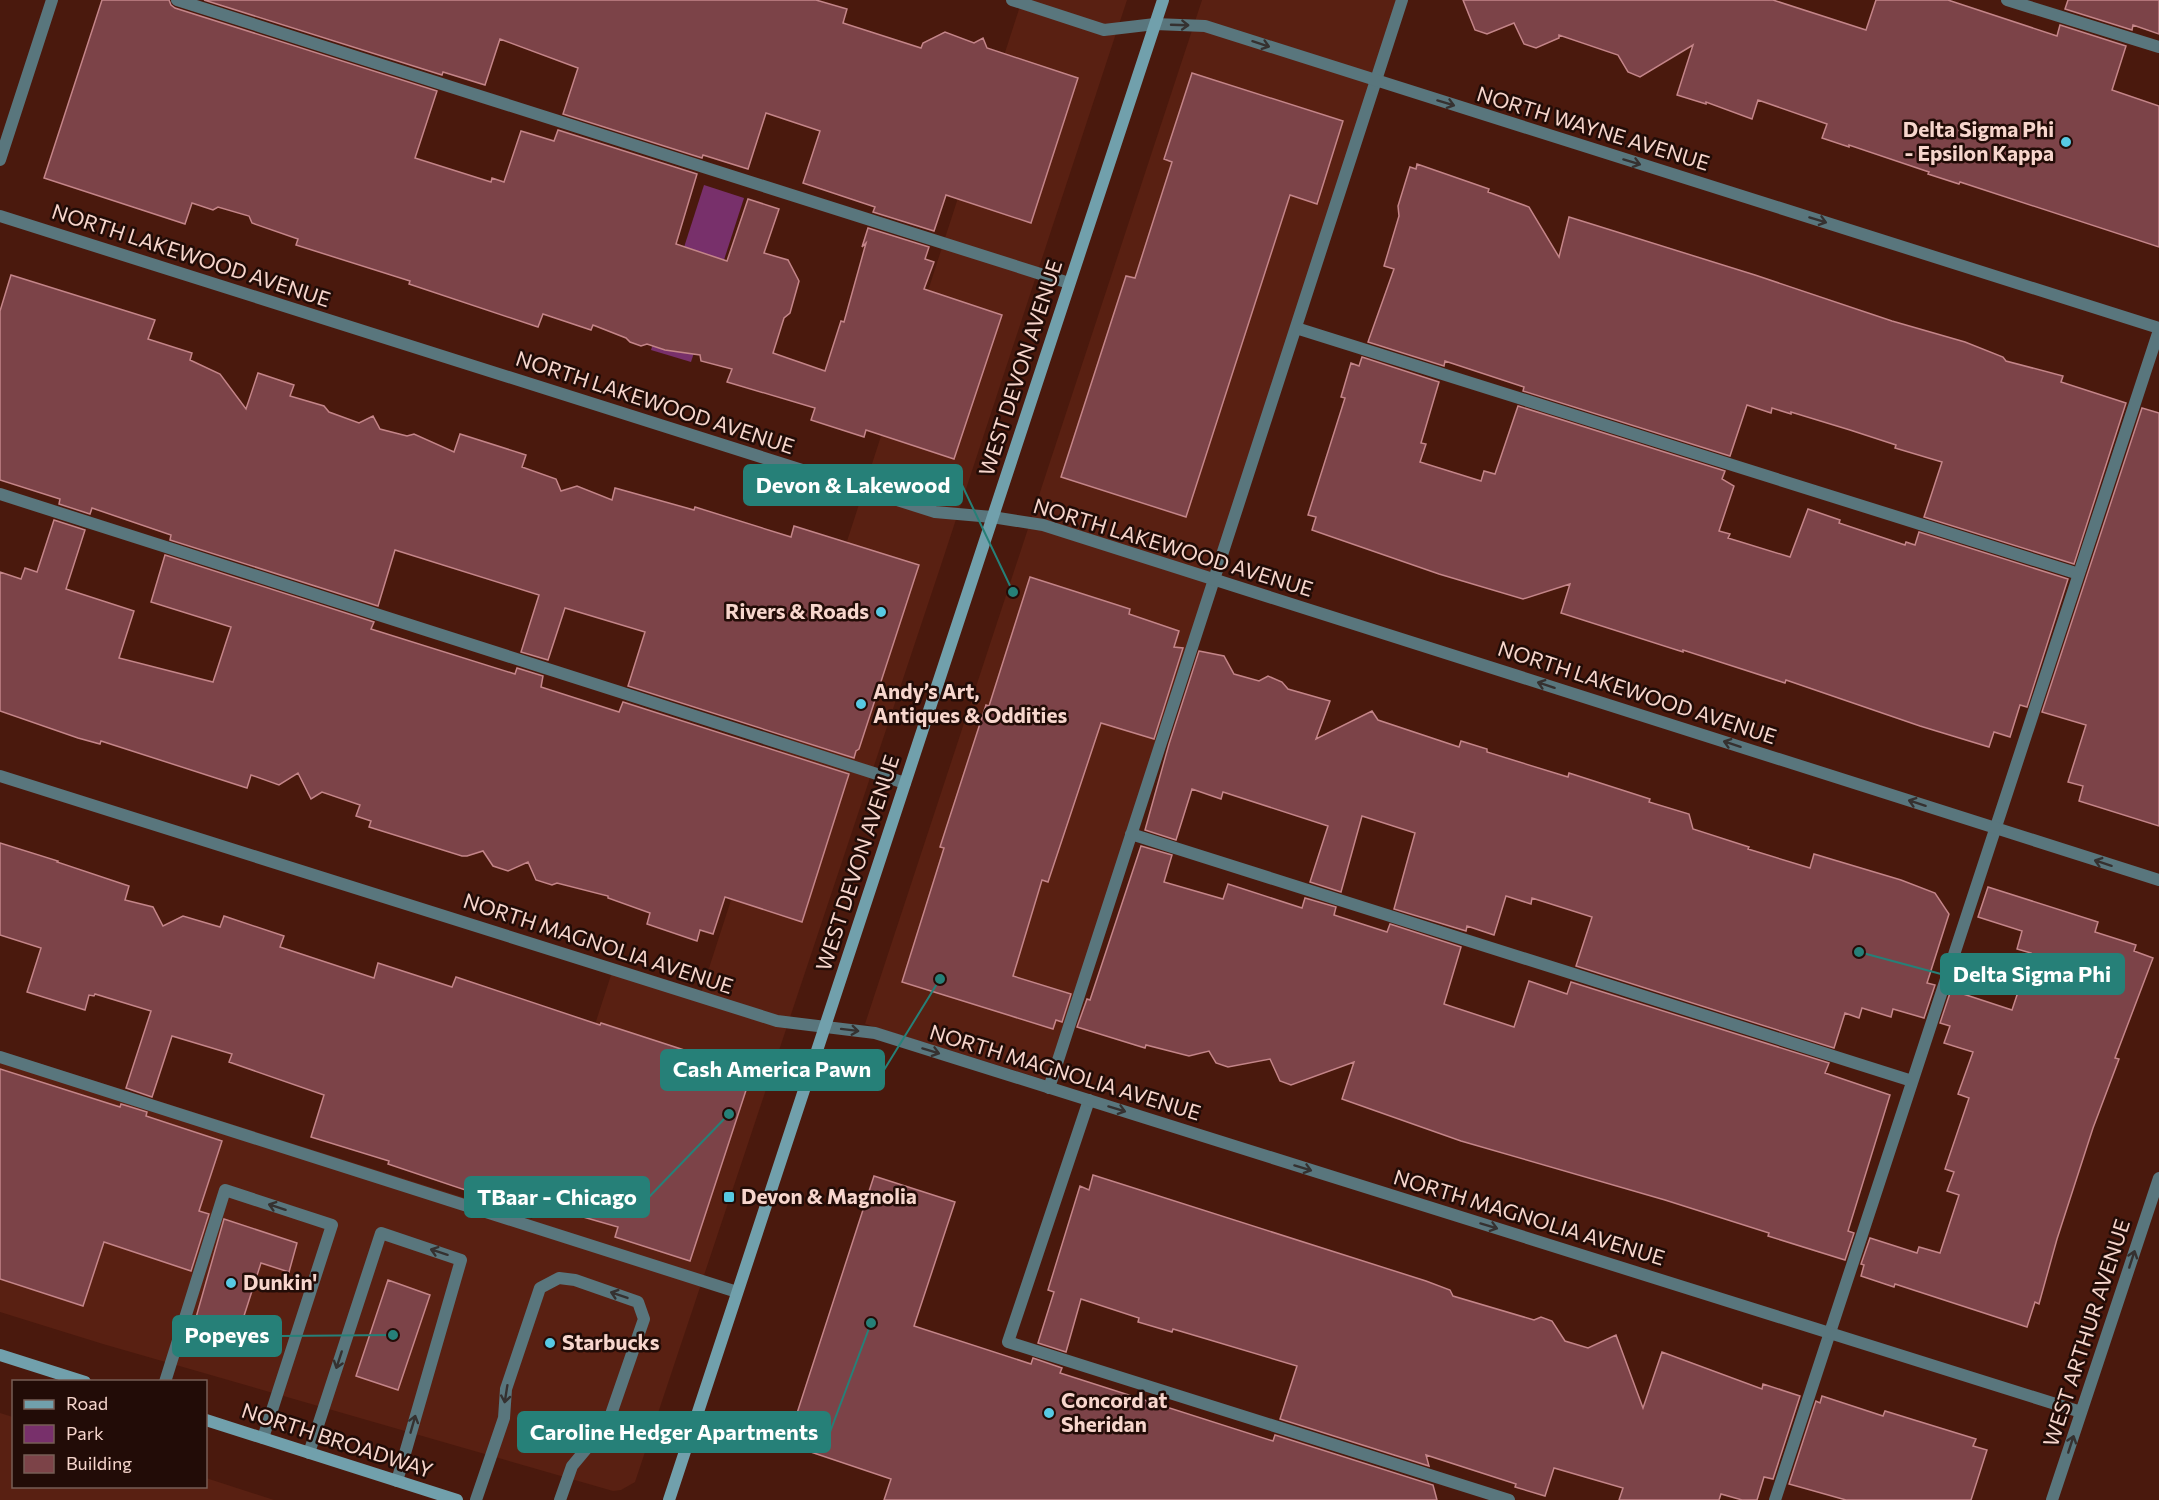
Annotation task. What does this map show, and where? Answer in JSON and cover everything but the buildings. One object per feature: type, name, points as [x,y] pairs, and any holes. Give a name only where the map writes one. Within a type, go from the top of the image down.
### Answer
[{"type":"main road","name":"WEST DEVON AVENUE","points":[[669,1500],[1163,0]]},
{"type":"main road","points":[[0,1355],[79,1380]]},
{"type":"main road","name":"NORTH BROADWAY","points":[[207,1420],[458,1500]]},
{"type":"street","points":[[0,160],[52,0]]},
{"type":"street","points":[[177,0],[1069,283]]},
{"type":"street","name":"NORTH WAYNE AVENUE","points":[[1012,0],[1104,30],[1155,24],[1205,26],[2159,329]]},
{"type":"street","points":[[1049,1088],[1402,0]]},
{"type":"street","points":[[2007,0],[2159,47]]},
{"type":"street","name":"NORTH LAKEWOOD AVENUE","points":[[0,216],[935,512],[992,517],[1043,525],[2159,880]]},
{"type":"street","points":[[1296,328],[2079,574]]},
{"type":"street","points":[[1775,1500],[2159,329]]},
{"type":"street","points":[[0,494],[904,783]]},
{"type":"street","name":"NORTH MAGNOLIA AVENUE","points":[[0,776],[777,1021],[875,1033],[2081,1412]]},
{"type":"street","points":[[1131,834],[1912,1081]]},
{"type":"street","points":[[0,1057],[737,1292]]},
{"type":"street","points":[[1089,1100],[1008,1342],[1509,1500]]},
{"type":"street","name":"WEST ARTHUR AVENUE","points":[[2052,1500],[2159,1179]]},
{"type":"street","points":[[166,1380],[225,1190],[332,1226],[263,1438]]},
{"type":"street","points":[[309,1453],[381,1233],[461,1260],[397,1481]]},
{"type":"street","points":[[476,1500],[504,1418],[506,1389],[540,1288],[559,1278],[575,1280],[638,1302],[644,1319],[608,1423],[572,1466],[560,1500]]},
{"type":"shaded area","points":[[1022,0],[1127,0],[635,1482],[621,1490],[613,1491],[103,1344],[0,1312],[0,1051],[532,1219],[612,972],[699,999]]},
{"type":"shaded area","points":[[1202,0],[1407,0],[1052,1082],[865,1024]]},
{"type":"shaded area","points":[[0,1413],[12,1417],[12,1488],[207,1488],[207,1478],[274,1500],[0,1500]]},
{"type":"green space","points":[[704,185],[744,198],[691,362],[651,350]]},
{"type":"place","name":"Delta Sigma Phi - Epsilon Kappa","points":[[2066,142]]},
{"type":"place","name":"Devon & Lakewood","points":[[1013,592]]},
{"type":"place","name":"Rivers & Roads","points":[[881,612]]},
{"type":"place","name":"Andy’s Art, Antiques & Oddities","points":[[861,704]]},
{"type":"place","name":"Delta Sigma Phi","points":[[1859,952]]},
{"type":"place","name":"Cash America Pawn","points":[[940,979]]},
{"type":"place","name":"TBaar - Chicago","points":[[729,1114]]},
{"type":"place","name":"Devon & Magnolia","points":[[729,1197]]},
{"type":"place","name":"Dunkin'","points":[[231,1283]]},
{"type":"place","name":"Caroline Hedger Apartments","points":[[871,1323]]},
{"type":"place","name":"Popeyes","points":[[393,1335]]},
{"type":"place","name":"Starbucks","points":[[550,1343]]},
{"type":"place","name":"Concord at Sheridan","points":[[1049,1413]]}]
